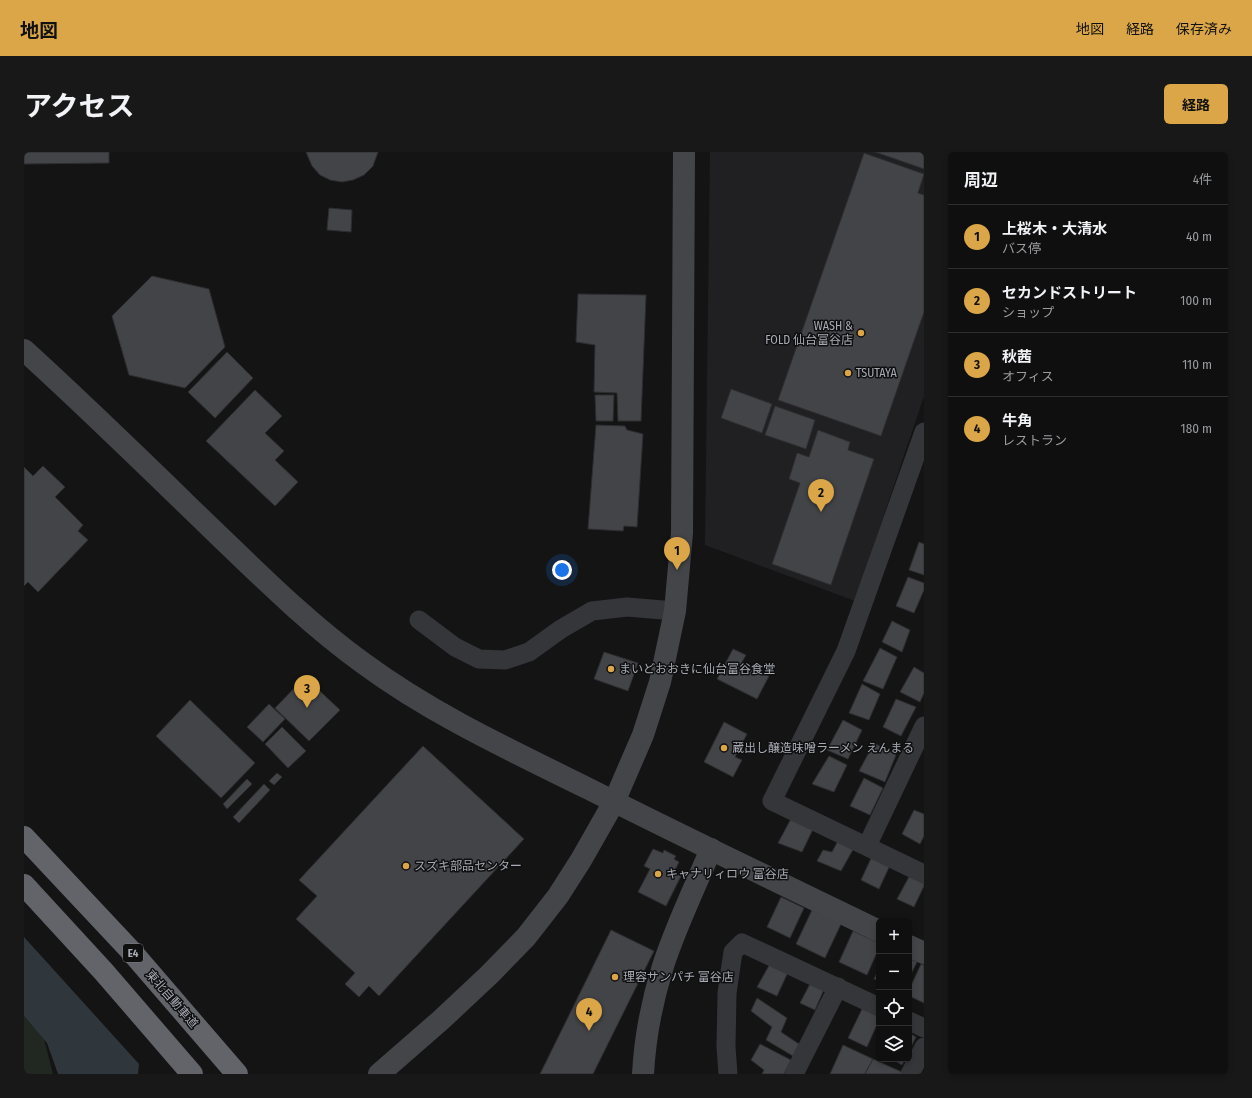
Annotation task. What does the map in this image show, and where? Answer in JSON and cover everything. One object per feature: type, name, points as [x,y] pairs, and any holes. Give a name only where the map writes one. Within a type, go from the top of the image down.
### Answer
[{"type":"highway","name":"東北自動車道","points":[[24,837],[131,951],[237,1074]]},
{"type":"highway","points":[[24,885],[104,972],[192,1074]]},
{"type":"street","points":[[379,1074],[441,1020],[489,975],[526,937],[558,896],[581,860],[614,802],[643,735],[660,682],[675,611],[682,533],[684,152]]},
{"type":"street","points":[[24,350],[318,629],[363,664],[430,708],[498,745],[876,930]]},
{"type":"street","points":[[924,432],[846,651],[772,801],[924,874]]},
{"type":"street","points":[[419,620],[455,647],[479,658],[504,660],[528,652],[561,629],[592,611],[627,607],[675,611]]},
{"type":"street","points":[[867,846],[924,726]]},
{"type":"street","points":[[642,1074],[651,1010],[663,965],[711,849]]},
{"type":"street","points":[[728,1074],[726,1047],[727,993],[733,952],[742,943],[876,1006]]},
{"type":"street","points":[[912,947],[924,953]]},
{"type":"street","points":[[794,1074],[838,987]]},
{"type":"street","points":[[912,1022],[924,1028]]},
{"type":"street","points":[[910,1074],[924,1047]]},
{"type":"shaded area","points":[[710,152],[924,152],[924,396],[855,601],[705,545]]},
{"type":"shaded area","points":[[24,937],[139,1064],[138,1074],[58,1074],[47,1043],[24,1016]]},
{"type":"shaded area","points":[[24,1016],[44,1039],[53,1074],[24,1074]]},
{"type":"building","points":[[24,152],[109,152],[109,163],[24,164]]},
{"type":"building","points":[[306,152],[378,152],[373,166],[364,175],[353,180],[342,182],[330,180],[320,175],[312,166]]},
{"type":"building","points":[[875,152],[924,152],[924,169]]},
{"type":"building","points":[[864,153],[924,174],[918,193],[924,195],[924,312],[881,436],[778,400]]},
{"type":"building","points":[[329,208],[352,210],[351,232],[327,230]]},
{"type":"building","points":[[152,276],[209,289],[225,347],[185,388],[129,375],[112,316]]},
{"type":"building","points":[[578,294],[646,295],[641,421],[618,421],[617,393],[594,392],[595,345],[576,342]]},
{"type":"building","points":[[227,352],[253,378],[215,418],[188,392]]},
{"type":"building","points":[[731,389],[772,404],[762,433],[721,418]]},
{"type":"building","points":[[255,390],[282,416],[265,433],[284,451],[275,460],[298,482],[275,506],[206,441]]},
{"type":"building","points":[[595,395],[614,395],[613,421],[596,421]]},
{"type":"building","points":[[775,406],[815,420],[806,449],[765,435]]},
{"type":"building","points":[[596,425],[625,426],[627,430],[643,434],[637,527],[624,526],[623,531],[588,529]]},
{"type":"building","points":[[818,430],[850,442],[848,450],[874,459],[831,585],[772,564],[800,483],[789,479],[797,453],[809,457]]},
{"type":"building","points":[[43,466],[65,487],[55,497],[83,525],[78,531],[88,540],[38,592],[28,582],[24,586],[24,467],[33,476]]},
{"type":"building","points":[[919,542],[924,544],[924,575],[909,570]]},
{"type":"building","points":[[908,577],[924,583],[924,590],[914,613],[896,606]]},
{"type":"building","points":[[892,621],[910,630],[902,652],[882,642]]},
{"type":"building","points":[[880,648],[897,657],[883,689],[863,681]]},
{"type":"building","points":[[733,649],[746,655],[742,662],[769,676],[757,699],[717,679]]},
{"type":"building","points":[[604,652],[638,663],[628,691],[594,679]]},
{"type":"building","points":[[914,667],[924,673],[924,693],[920,702],[900,692]]},
{"type":"building","points":[[305,677],[340,710],[309,741],[275,708]]},
{"type":"building","points":[[862,684],[880,694],[869,720],[849,713]]},
{"type":"building","points":[[896,699],[916,707],[901,736],[883,727]]},
{"type":"building","points":[[190,700],[255,763],[221,798],[156,736]]},
{"type":"building","points":[[269,704],[285,719],[263,742],[247,727]]},
{"type":"building","points":[[843,720],[862,730],[848,759],[827,750]]},
{"type":"building","points":[[724,722],[747,734],[735,757],[742,760],[733,777],[704,762]]},
{"type":"building","points":[[282,727],[306,751],[288,768],[265,744]]},
{"type":"building","points":[[874,743],[896,755],[885,782],[859,771]]},
{"type":"building","points":[[423,746],[524,839],[379,996],[369,986],[359,997],[345,984],[355,973],[296,919],[317,896],[299,880]]},
{"type":"building","points":[[829,756],[847,765],[834,792],[812,784]]},
{"type":"building","points":[[277,773],[282,777],[274,785],[269,781]]},
{"type":"building","points":[[864,778],[883,788],[870,815],[850,806]]},
{"type":"building","points":[[247,779],[252,784],[227,809],[223,804]]},
{"type":"building","points":[[264,784],[270,790],[239,823],[233,817]]},
{"type":"building","points":[[914,810],[924,814],[924,836],[920,844],[902,834]]},
{"type":"building","points":[[793,815],[815,825],[802,852],[778,843]]},
{"type":"building","points":[[839,839],[855,846],[841,871],[817,861],[823,850],[832,852]]},
{"type":"building","points":[[653,849],[663,853],[664,850],[676,856],[674,859],[679,862],[674,872],[681,876],[666,906],[638,892],[650,869],[644,866]]},
{"type":"building","points":[[873,854],[891,863],[879,889],[861,880]]},
{"type":"building","points":[[910,875],[924,882],[924,886],[914,907],[897,899]]},
{"type":"building","points":[[781,897],[804,908],[790,938],[767,927]]},
{"type":"building","points":[[812,910],[841,924],[825,958],[796,944]]},
{"type":"building","points":[[611,930],[654,951],[593,1074],[540,1074]]},
{"type":"building","points":[[853,931],[876,942],[876,955],[867,975],[839,962]]},
{"type":"building","points":[[912,960],[917,962],[912,972]]},
{"type":"building","points":[[771,962],[789,970],[777,996],[757,987]]},
{"type":"building","points":[[921,964],[924,965],[924,1003],[912,997],[912,984]]},
{"type":"building","points":[[812,980],[825,987],[815,1010],[800,1003]]},
{"type":"building","points":[[757,998],[787,1018],[781,1032],[799,1044],[793,1056],[766,1040],[772,1027],[751,1011]]},
{"type":"building","points":[[863,1007],[876,1013],[876,1027],[867,1047],[848,1038]]},
{"type":"building","points":[[912,1035],[916,1037],[912,1045]]},
{"type":"building","points":[[760,1044],[791,1060],[784,1074],[762,1074],[764,1070],[751,1060]]},
{"type":"building","points":[[843,1045],[873,1059],[865,1074],[830,1074]]},
{"type":"building","points":[[873,1059],[876,1062],[880,1062],[904,1073],[904,1074],[865,1074]]},
{"type":"place","name":"WASH & FOLD 仙台富谷店","points":[[861,333]]},
{"type":"place","name":"TSUTAYA","points":[[848,373]]},
{"type":"place","name":"セカンドストリート","points":[[821,512]]},
{"type":"place","name":"上桜木・大清水","points":[[677,570]]},
{"type":"place","name":"まいどおおきに仙台富谷食堂","points":[[611,669]]},
{"type":"place","name":"秋茜","points":[[307,708]]},
{"type":"place","name":"蔵出し醸造味噌ラーメン えんまる","points":[[724,748]]},
{"type":"place","name":"スズキ部品センター","points":[[406,866]]},
{"type":"place","name":"キャナリィロウ 富谷店","points":[[658,874]]},
{"type":"place","name":"理容サンパチ 富谷店","points":[[615,977]]},
{"type":"place","name":"牛角","points":[[589,1031]]}]
